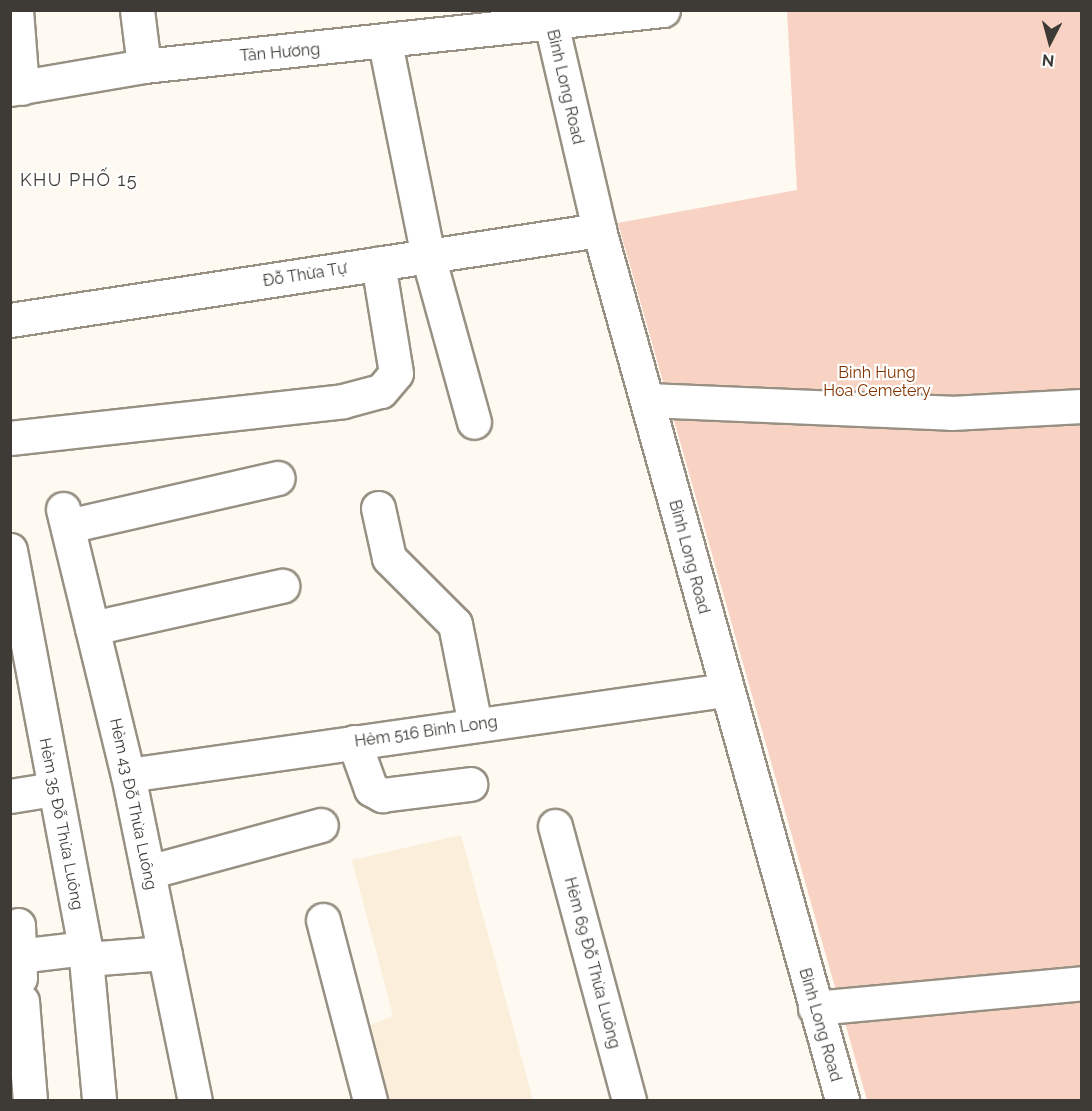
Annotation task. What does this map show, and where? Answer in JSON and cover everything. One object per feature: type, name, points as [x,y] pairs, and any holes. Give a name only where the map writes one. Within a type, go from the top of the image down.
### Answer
[{"type":"street","points":[[16,10],[16,89]]},
{"type":"street","points":[[137,10],[144,66]]},
{"type":"street","name":"Tân Hương","points":[[16,89],[144,66],[385,43],[549,18],[663,10]]},
{"type":"street","name":"Binh Long Road","points":[[549,18],[599,230],[724,690],[842,1101]]},
{"type":"street","points":[[385,43],[428,256],[474,422]]},
{"type":"street","name":"Đỗ Thừa Tự","points":[[10,320],[599,230]]},
{"type":"street","points":[[10,438],[343,401],[381,391],[396,373],[378,263]]},
{"type":"street","points":[[647,400],[951,413],[1082,406]]},
{"type":"street","name":"Hẻm 43 Đỗ Thừa Luông","points":[[195,1101],[128,775],[65,518],[278,478]]},
{"type":"street","points":[[378,508],[389,558],[455,624],[475,725]]},
{"type":"street","name":"Hẻm 35 Đỗ Thừa Luông","points":[[10,550],[85,953],[99,1101]]},
{"type":"street","points":[[92,628],[282,586]]},
{"type":"street","name":"Hẻm 516 Bình Long","points":[[128,775],[724,690]]},
{"type":"street","points":[[354,742],[371,789],[382,795],[470,784]]},
{"type":"street","points":[[10,796],[53,789]]},
{"type":"street","points":[[148,872],[321,825]]},
{"type":"street","name":"Hẻm 69 Đỗ Thừa Luông","points":[[555,826],[630,1101]]},
{"type":"street","points":[[323,920],[370,1101]]},
{"type":"street","points":[[30,1101],[19,966],[85,953],[165,953]]},
{"type":"street","points":[[815,1008],[1082,983]]},
{"type":"shaded area","points":[[461,835],[533,1100],[382,1100],[362,1028],[393,1016],[352,860]]},
{"type":"green space","name":"Binh Hung Hoa Cemetery","points":[[787,11],[1081,11],[1081,1100],[867,1100],[618,223],[797,190]]},
{"type":"district","name":"KHU PHỐ 15","points":[[79,180]]}]
